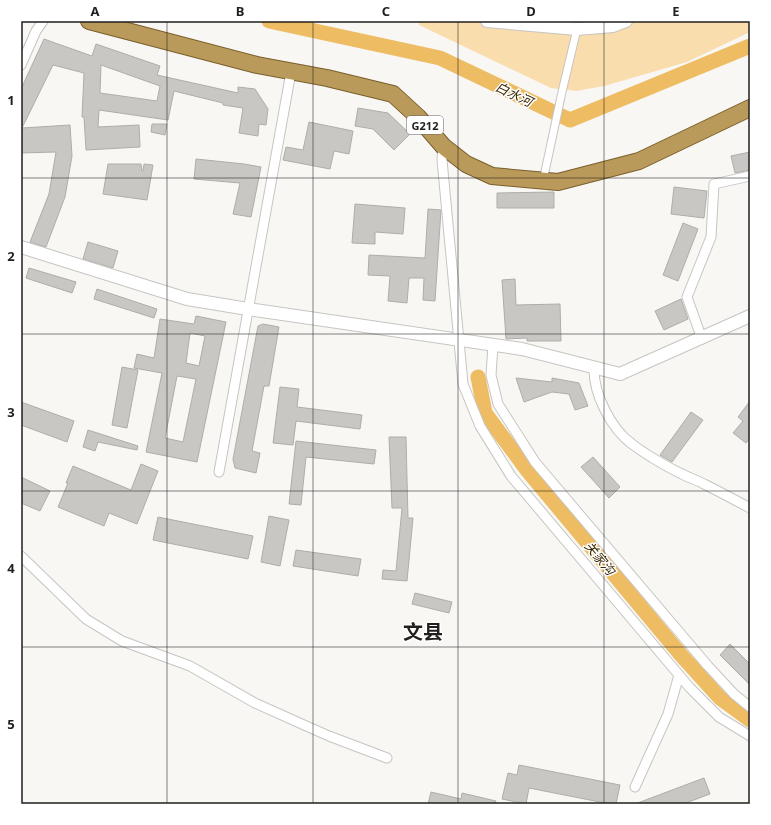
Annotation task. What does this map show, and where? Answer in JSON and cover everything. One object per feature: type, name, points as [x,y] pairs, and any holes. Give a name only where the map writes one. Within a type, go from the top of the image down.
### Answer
[{"type":"highway","name":"G212","points":[[89,21],[257,65],[393,94],[418,117],[443,146],[466,164],[492,176],[544,176],[558,182],[639,161],[750,108]]},
{"type":"street","points":[[21,65],[36,31],[43,21]]},
{"type":"street","points":[[487,21],[577,29],[613,26],[626,21]]},
{"type":"street","points":[[544,176],[577,29]]},
{"type":"street","points":[[219,472],[291,72]]},
{"type":"street","points":[[443,146],[442,160],[463,384],[480,426],[511,476],[690,688],[719,717],[750,736]]},
{"type":"street","points":[[702,339],[687,297],[712,237],[714,184],[750,176]]},
{"type":"street","points":[[21,247],[187,299],[522,349],[620,374],[702,339],[750,316]]},
{"type":"street","points":[[493,345],[491,374],[498,404],[535,462],[708,666],[734,694],[750,707]]},
{"type":"street","points":[[594,368],[593,378],[598,395],[612,421],[631,443],[681,474],[702,483],[750,508]]},
{"type":"street","points":[[21,556],[86,619],[122,641],[190,666],[262,706],[329,736],[387,758]]},
{"type":"street","points":[[635,787],[668,714],[679,675]]},
{"type":"shaded area","points":[[419,21],[506,21],[547,25],[583,21],[750,21],[750,32],[687,62],[604,86],[576,91],[551,88],[419,25]]},
{"type":"building","points":[[44,39],[92,56],[96,44],[160,66],[157,75],[238,93],[238,87],[255,89],[268,109],[266,125],[259,124],[258,136],[239,133],[243,108],[223,105],[223,103],[174,91],[168,120],[99,110],[98,127],[139,125],[140,147],[86,150],[84,117],[82,117],[84,73],[53,65],[22,128],[70,125],[72,156],[65,197],[46,247],[30,242],[49,194],[56,152],[21,153],[21,89]],"holes":[[[101,65],[160,86],[157,101],[100,93]]]},
{"type":"building","points":[[358,108],[388,113],[410,134],[394,150],[373,129],[355,126]]},
{"type":"building","points":[[309,122],[353,131],[349,154],[334,151],[330,169],[283,160],[286,147],[303,150]]},
{"type":"building","points":[[152,124],[167,124],[165,135],[151,132]]},
{"type":"building","points":[[750,152],[750,170],[735,173],[731,156]]},
{"type":"building","points":[[196,159],[261,167],[251,217],[233,214],[240,183],[194,179]]},
{"type":"building","points":[[108,164],[141,164],[142,171],[144,164],[153,165],[147,200],[103,194]]},
{"type":"building","points":[[674,187],[707,191],[704,218],[671,214]]},
{"type":"building","points":[[554,192],[554,208],[497,208],[497,193]]},
{"type":"building","points":[[355,204],[405,208],[403,234],[375,232],[375,244],[352,243]]},
{"type":"building","points":[[428,209],[441,210],[435,301],[423,300],[424,278],[409,278],[407,303],[388,301],[390,276],[368,275],[369,255],[425,258]]},
{"type":"building","points":[[683,223],[698,229],[678,281],[663,275]]},
{"type":"building","points":[[88,242],[118,251],[113,268],[83,259]]},
{"type":"building","points":[[29,268],[76,282],[72,293],[26,278]]},
{"type":"building","points":[[515,279],[516,305],[560,304],[561,341],[527,341],[527,338],[506,339],[502,280]]},
{"type":"building","points":[[97,289],[157,309],[154,318],[94,299]]},
{"type":"building","points":[[681,299],[688,319],[664,330],[655,311]]},
{"type":"building","points":[[196,316],[226,322],[197,462],[146,452],[162,373],[134,368],[137,354],[154,358],[160,319],[194,324]],"holes":[[[190,333],[205,336],[199,366],[186,363]],[[177,376],[196,379],[183,442],[165,438]]]},
{"type":"building","points":[[263,324],[279,327],[269,386],[264,386],[252,451],[260,453],[256,473],[235,468],[233,459],[258,326]]},
{"type":"building","points":[[122,367],[138,370],[127,428],[112,425]]},
{"type":"building","points":[[516,378],[552,382],[552,378],[579,383],[588,406],[575,410],[569,394],[552,392],[524,402]]},
{"type":"building","points":[[280,387],[299,389],[297,407],[362,415],[360,429],[296,421],[293,445],[273,443]]},
{"type":"building","points":[[750,401],[750,438],[746,443],[733,433],[743,421],[738,417]]},
{"type":"building","points":[[21,402],[74,421],[67,442],[21,425]]},
{"type":"building","points":[[691,412],[703,420],[672,462],[660,455]]},
{"type":"building","points":[[88,430],[138,446],[137,450],[98,442],[95,451],[83,447]]},
{"type":"building","points":[[389,437],[406,437],[408,518],[413,518],[407,581],[382,579],[383,570],[396,571],[402,508],[392,508]]},
{"type":"building","points":[[296,441],[376,450],[374,464],[306,457],[301,505],[289,504]]},
{"type":"building","points":[[593,457],[620,487],[609,498],[581,467]]},
{"type":"building","points":[[141,464],[158,471],[137,524],[109,513],[104,526],[58,507],[73,466],[131,490]]},
{"type":"building","points":[[21,477],[50,491],[40,511],[21,503]]},
{"type":"building","points":[[269,516],[289,520],[280,566],[261,562]]},
{"type":"building","points":[[158,517],[253,536],[248,559],[153,540]]},
{"type":"building","points":[[296,550],[361,559],[358,576],[293,566]]},
{"type":"building","points":[[415,593],[452,602],[449,613],[412,604]]},
{"type":"building","points":[[730,644],[750,664],[750,685],[720,655]]},
{"type":"building","points":[[519,765],[620,785],[616,804],[529,788],[526,804],[502,799],[508,773],[517,775]]},
{"type":"building","points":[[704,778],[710,794],[683,804],[635,804]]},
{"type":"building","points":[[431,792],[461,799],[462,793],[496,801],[495,804],[428,804]]},
{"type":"waterway","name":"白水河","points":[[269,21],[440,58],[570,120],[750,46]]},
{"type":"waterway","name":"关家沟","points":[[478,377],[485,413],[527,470],[681,655],[720,698],[750,720]]},
{"type":"district","name":"文县","points":[[423,631]]}]
